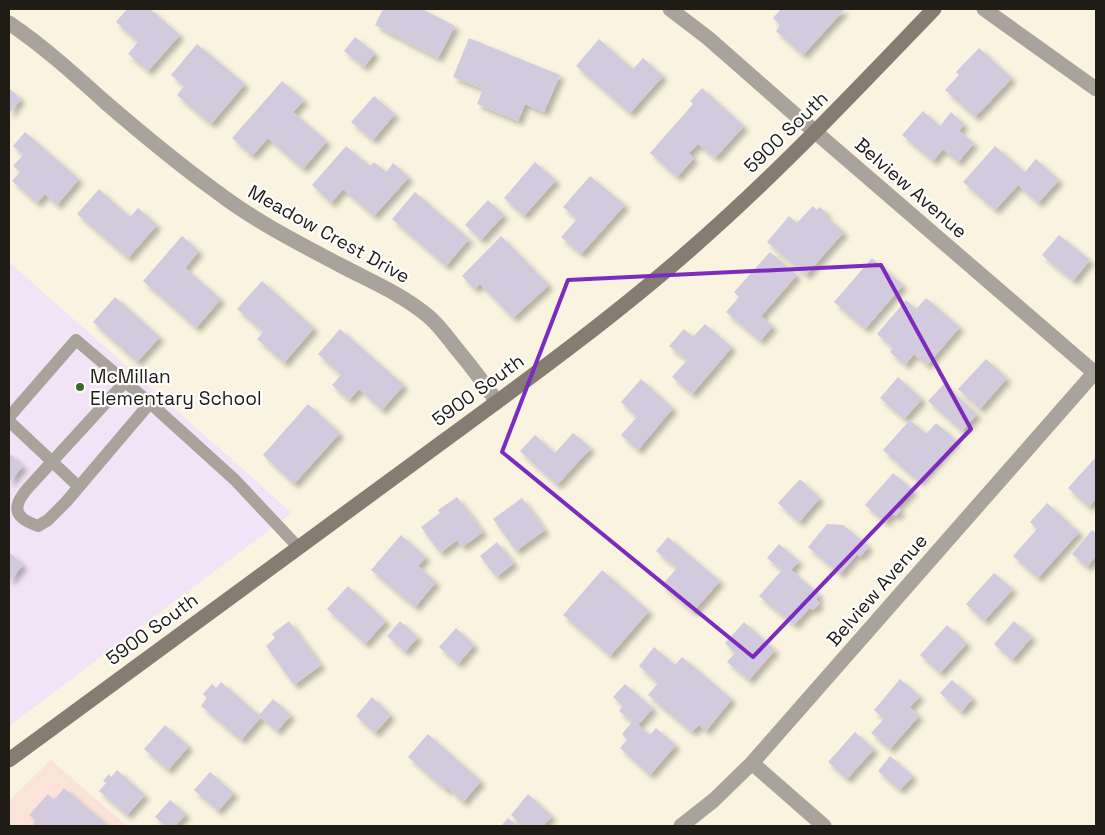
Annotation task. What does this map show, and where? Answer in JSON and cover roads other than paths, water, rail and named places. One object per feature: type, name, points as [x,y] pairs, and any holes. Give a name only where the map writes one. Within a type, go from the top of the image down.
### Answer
[{"type":"main road","name":"5900 South","points":[[9,760],[497,402],[635,296],[678,260],[816,132],[934,9]]},
{"type":"street","name":"Belview Avenue","points":[[670,9],[708,38],[1095,373],[752,763],[714,800],[681,826]]},
{"type":"street","points":[[984,9],[1096,89]]},
{"type":"street","name":"Meadow Crest Drive","points":[[9,22],[46,50],[183,167],[219,194],[296,242],[416,307],[441,329],[497,402]]},
{"type":"street","points":[[752,763],[824,826]]},
{"type":"lane","points":[[9,417],[76,340],[150,403],[235,480],[299,548]]},
{"type":"lane","points":[[125,382],[27,490],[18,503],[18,512],[25,521],[38,526],[48,520],[79,487],[150,403]]},
{"type":"lane","points":[[9,422],[79,487]]},
{"type":"place","name":"McMillan Elementary School","points":[[80,387]]}]
